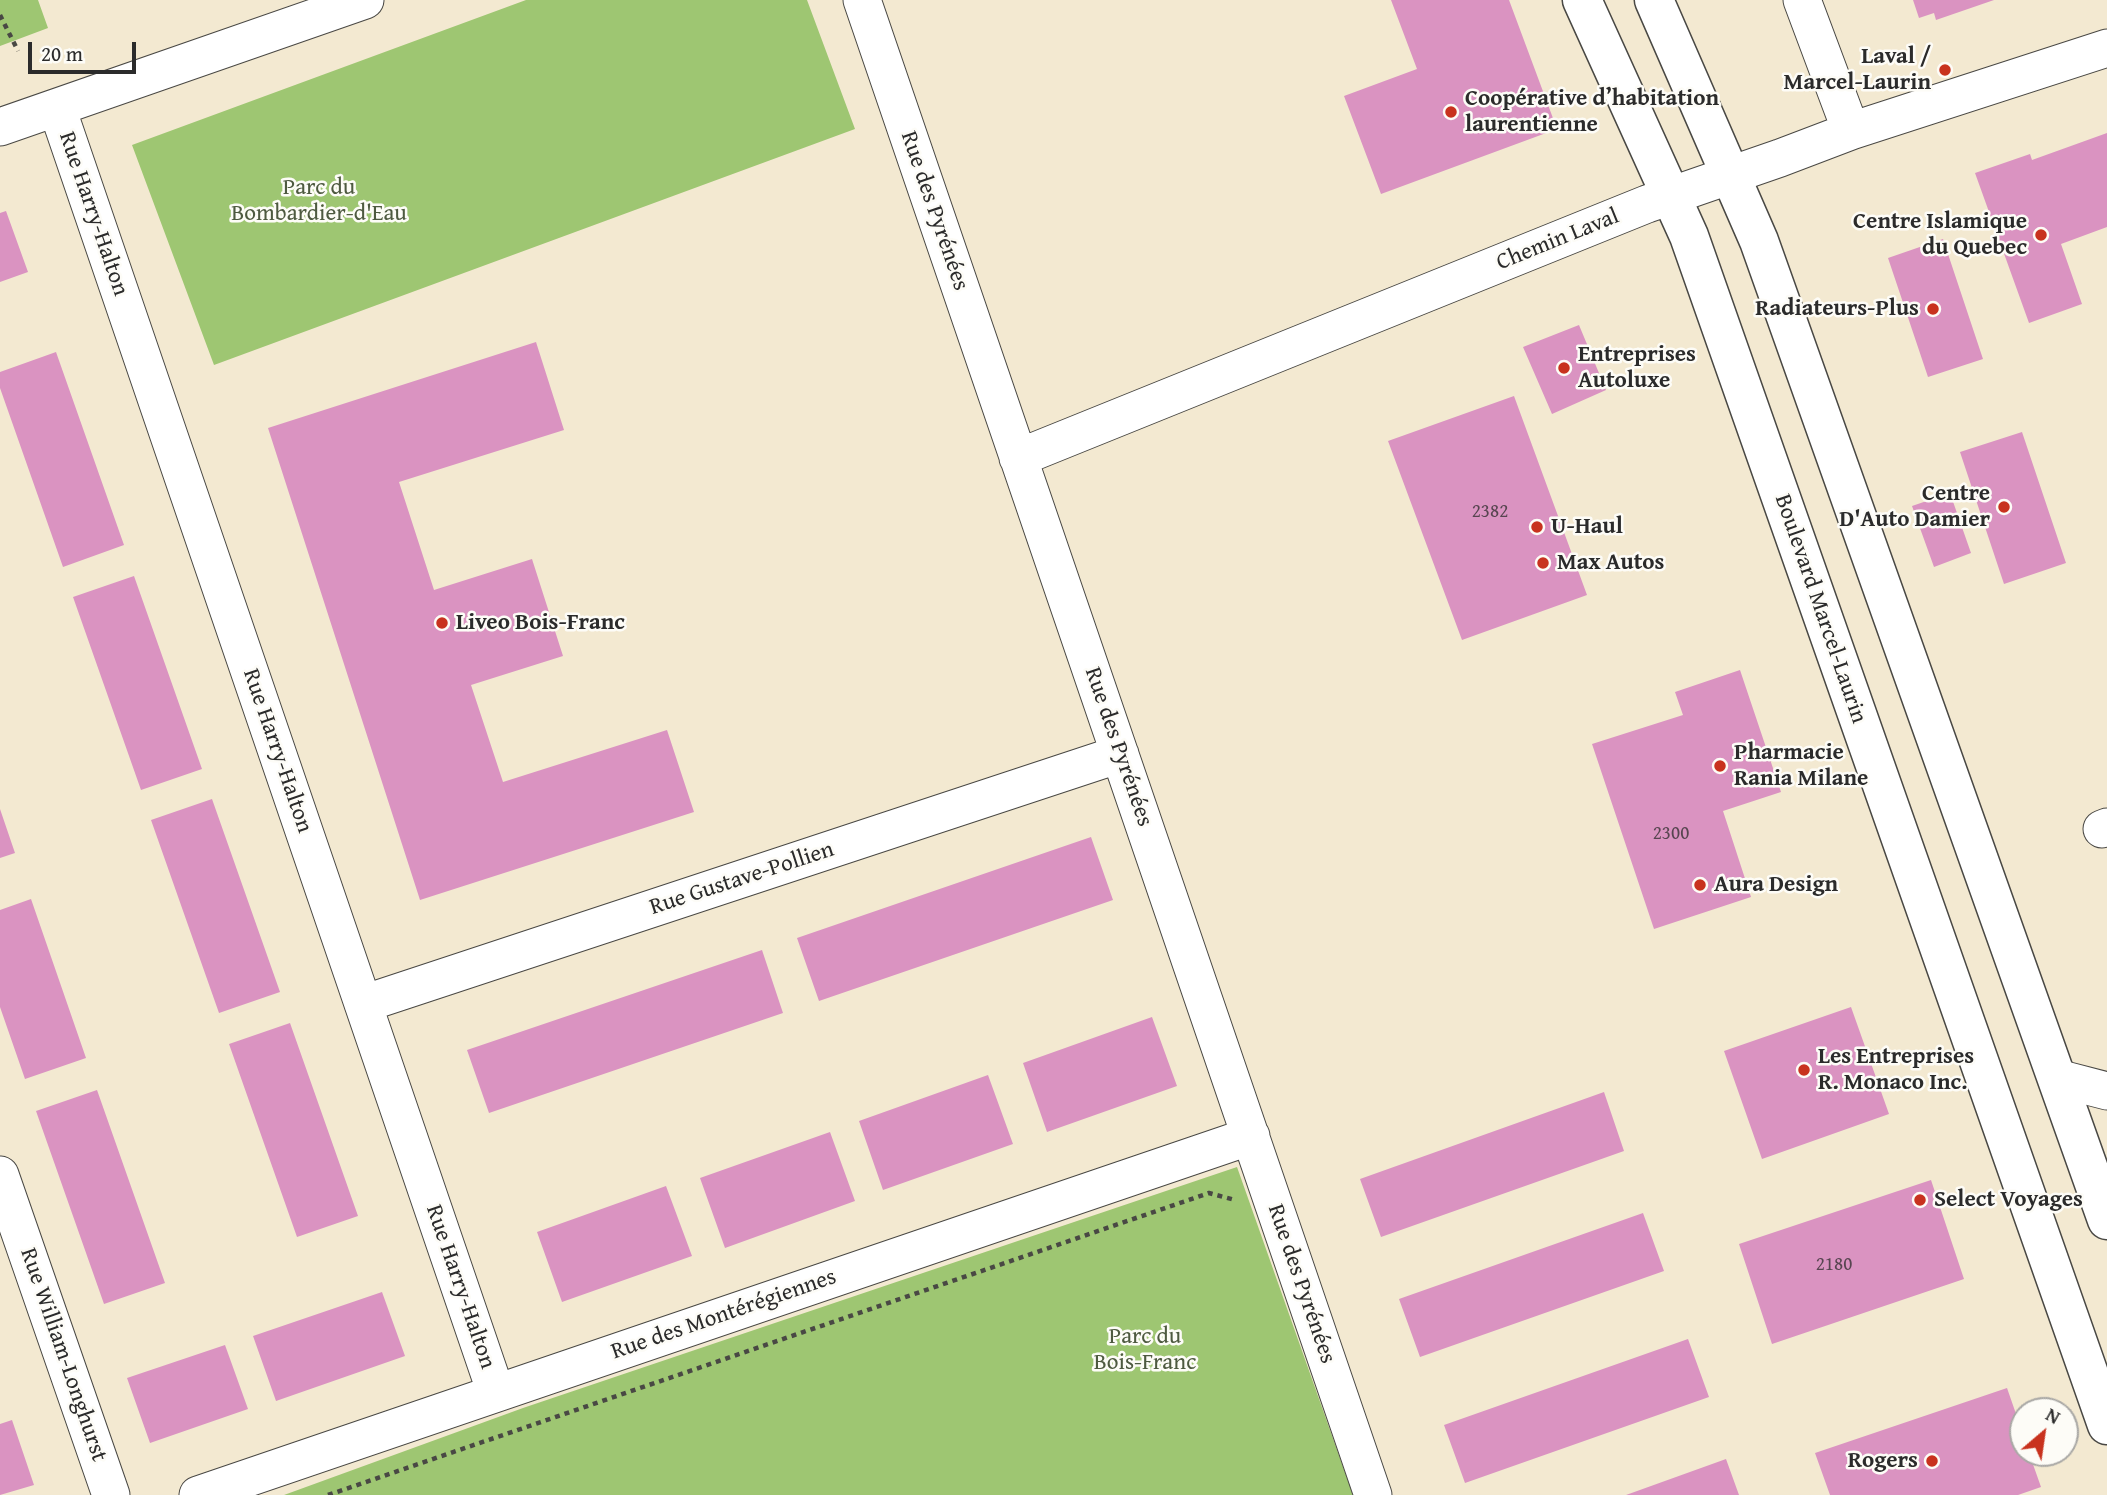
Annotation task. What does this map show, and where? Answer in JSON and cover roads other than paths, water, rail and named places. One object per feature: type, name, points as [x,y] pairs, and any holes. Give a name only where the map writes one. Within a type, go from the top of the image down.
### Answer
[{"type":"main road","name":"Boulevard Marcel-Laurin","points":[[1582,0],[1694,248],[2107,1425]]},
{"type":"main road","points":[[1654,0],[1759,241],[2107,1220]]},
{"type":"street","points":[[0,127],[365,0]]},
{"type":"street","name":"Rue des Pyrénées","points":[[862,0],[1373,1495]]},
{"type":"street","points":[[1802,0],[1851,131]]},
{"type":"street","name":"Chemin Laval","points":[[1018,457],[1671,196],[1851,131],[2107,48]]},
{"type":"street","name":"Rue Harry-Halton","points":[[57,108],[496,1393]]},
{"type":"street","name":"Rue Gustave-Pollien","points":[[363,1004],[1120,754]]},
{"type":"street","points":[[2057,1078],[2107,1091]]},
{"type":"street","name":"Rue des Montérégiennes","points":[[198,1495],[1251,1136]]},
{"type":"street","name":"Rue William-Longhurst","points":[[0,1175],[111,1495]]},
{"type":"place","name":"Laval / Marcel-Laurin","points":[[1945,70]]},
{"type":"place","name":"Coopérative d’habitation laurentienne","points":[[1451,112]]},
{"type":"place","name":"Centre Islamique du Quebec","points":[[2041,235]]},
{"type":"place","name":"Radiateurs-Plus","points":[[1933,309]]},
{"type":"place","name":"Entreprises Autoluxe","points":[[1564,368]]},
{"type":"place","name":"Centre D'Auto Damier","points":[[2004,507]]},
{"type":"place","name":"U-Haul","points":[[1537,527]]},
{"type":"place","name":"Max Autos","points":[[1543,563]]},
{"type":"place","name":"Liveo Bois-Franc","points":[[442,623]]},
{"type":"place","name":"Pharmacie Rania Milane","points":[[1720,766]]},
{"type":"place","name":"Aura Design","points":[[1700,885]]},
{"type":"place","name":"Les Entreprises R. Monaco Inc.","points":[[1804,1070]]},
{"type":"place","name":"Select Voyages","points":[[1920,1200]]},
{"type":"place","name":"Rogers","points":[[1932,1461]]},
{"type":"park label","name":"Parc du Bombardier-d'Eau","points":[[319,201]]},
{"type":"park label","name":"Parc du Bois-Franc","points":[[1145,1350]]}]
